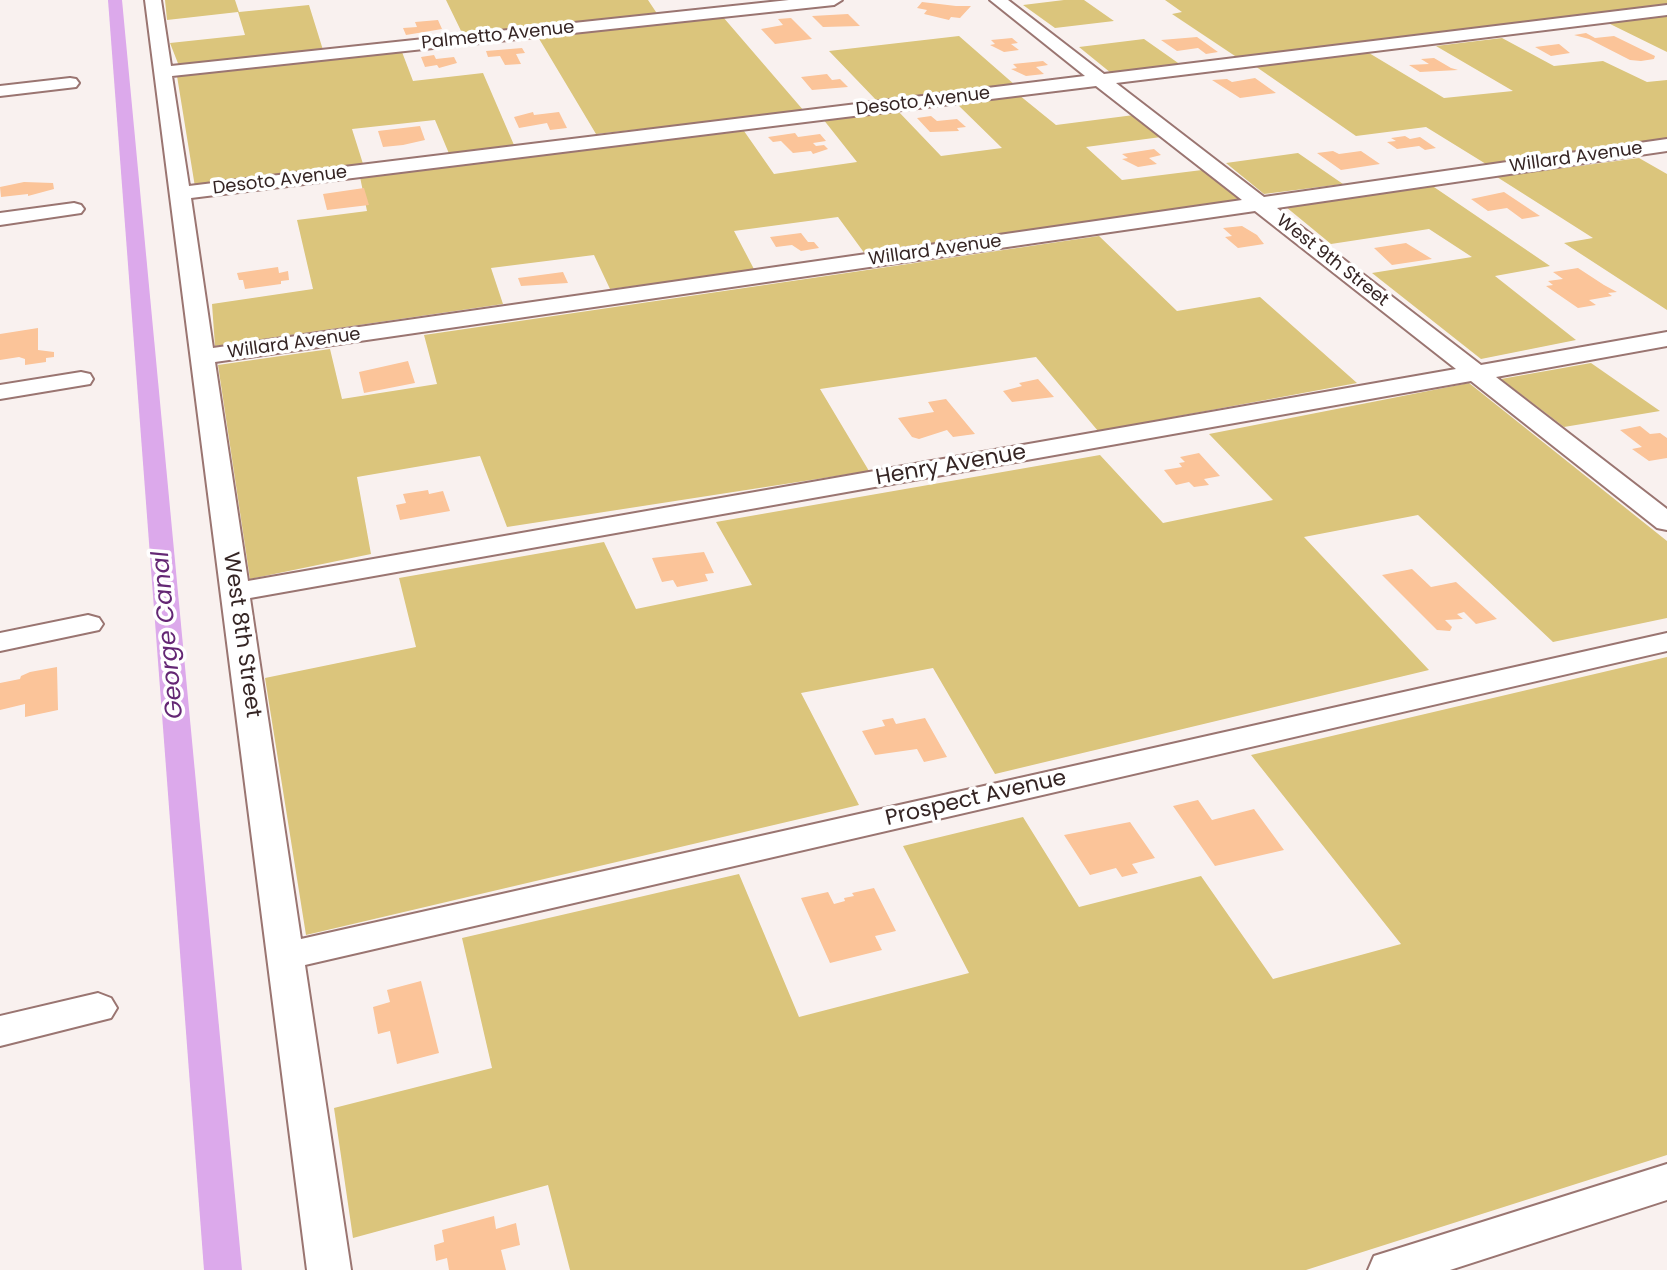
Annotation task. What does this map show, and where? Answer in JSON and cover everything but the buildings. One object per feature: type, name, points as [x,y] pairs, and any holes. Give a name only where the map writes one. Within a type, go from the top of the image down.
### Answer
[{"type":"street","name":"West 8th Street","points":[[153,0],[329,1270]]},
{"type":"street","name":"Palmetto Avenue","points":[[163,72],[834,0]]},
{"type":"street","name":"West 9th Street","points":[[998,0],[1667,522]]},
{"type":"street","name":"Desoto Avenue","points":[[180,193],[1667,10]]},
{"type":"street","points":[[0,91],[70,83]]},
{"type":"street","name":"Willard Avenue","points":[[203,357],[1667,145]]},
{"type":"street","points":[[0,219],[74,209]]},
{"type":"street","name":"Henry Avenue","points":[[236,592],[1667,339]]},
{"type":"street","points":[[0,392],[81,379]]},
{"type":"street","points":[[0,642],[88,624]]},
{"type":"street","name":"Prospect Avenue","points":[[285,956],[1667,642]]},
{"type":"street","points":[[0,1031],[98,1008]]},
{"type":"street","points":[[1390,1270],[1667,1182]]},
{"type":"shaded area","points":[[165,0],[235,0],[239,12],[309,5],[323,50],[179,66],[170,43],[245,35],[238,12],[167,20]]},
{"type":"shaded area","points":[[446,0],[648,0],[658,15],[463,35]]},
{"type":"shaded area","points":[[1084,0],[1114,21],[1055,28],[1023,5]]},
{"type":"shaded area","points":[[1165,0],[1667,0],[1667,5],[1238,58],[1172,14],[1182,12]]},
{"type":"shaded area","points":[[1667,14],[1667,52],[1606,22]]},
{"type":"shaded area","points":[[723,17],[804,111],[596,134],[538,37]]},
{"type":"shaded area","points":[[959,36],[1015,85],[878,102],[829,51]]},
{"type":"shaded area","points":[[1502,38],[1554,66],[1603,61],[1647,82],[1667,80],[1667,138],[1486,164],[1426,127],[1356,136],[1255,66],[1369,53],[1444,98],[1513,91],[1436,46]]},
{"type":"shaded area","points":[[1144,39],[1181,65],[1111,73],[1079,47]]},
{"type":"shaded area","points":[[402,52],[413,81],[483,73],[514,145],[450,156],[435,120],[352,129],[364,167],[195,187],[177,76]]},
{"type":"shaded area","points":[[1019,95],[1056,125],[1134,115],[1161,137],[1086,147],[1122,180],[1202,170],[1241,201],[865,254],[838,217],[734,231],[755,271],[610,289],[594,255],[491,268],[503,304],[215,346],[212,304],[313,289],[297,220],[367,211],[360,177],[744,131],[774,174],[857,162],[823,119],[897,110],[941,156],[1002,148],[956,103]]},
{"type":"shaded area","points":[[1298,153],[1343,184],[1264,194],[1226,163]]},
{"type":"shaded area","points":[[1639,158],[1667,174],[1667,310],[1564,243],[1593,238],[1497,177]]},
{"type":"shaded area","points":[[1431,185],[1550,266],[1495,276],[1576,340],[1481,359],[1372,273],[1472,257],[1429,229],[1331,244],[1286,207]]},
{"type":"shaded area","points":[[1099,236],[1177,311],[1260,297],[1357,383],[1098,431],[1036,357],[820,389],[869,471],[507,527],[480,456],[357,477],[371,554],[250,579],[218,365],[330,349],[342,399],[437,384],[424,335]]},
{"type":"shaded area","points":[[1591,363],[1660,411],[1564,427],[1501,379]]},
{"type":"shaded area","points":[[1469,383],[1667,541],[1667,618],[1553,642],[1418,515],[1304,537],[1429,670],[995,774],[933,668],[801,693],[859,805],[306,935],[265,678],[416,647],[399,578],[604,542],[636,609],[752,585],[716,522],[1100,455],[1163,523],[1273,500],[1209,434]]},
{"type":"shaded area","points":[[1667,657],[1667,1155],[1306,1270],[570,1270],[548,1185],[353,1238],[334,1108],[492,1068],[462,938],[739,874],[799,1017],[969,973],[903,846],[1023,817],[1079,907],[1201,876],[1273,979],[1401,944],[1251,755]]},
{"type":"waterway","name":"George Canal","points":[[115,0],[223,1270]]}]
